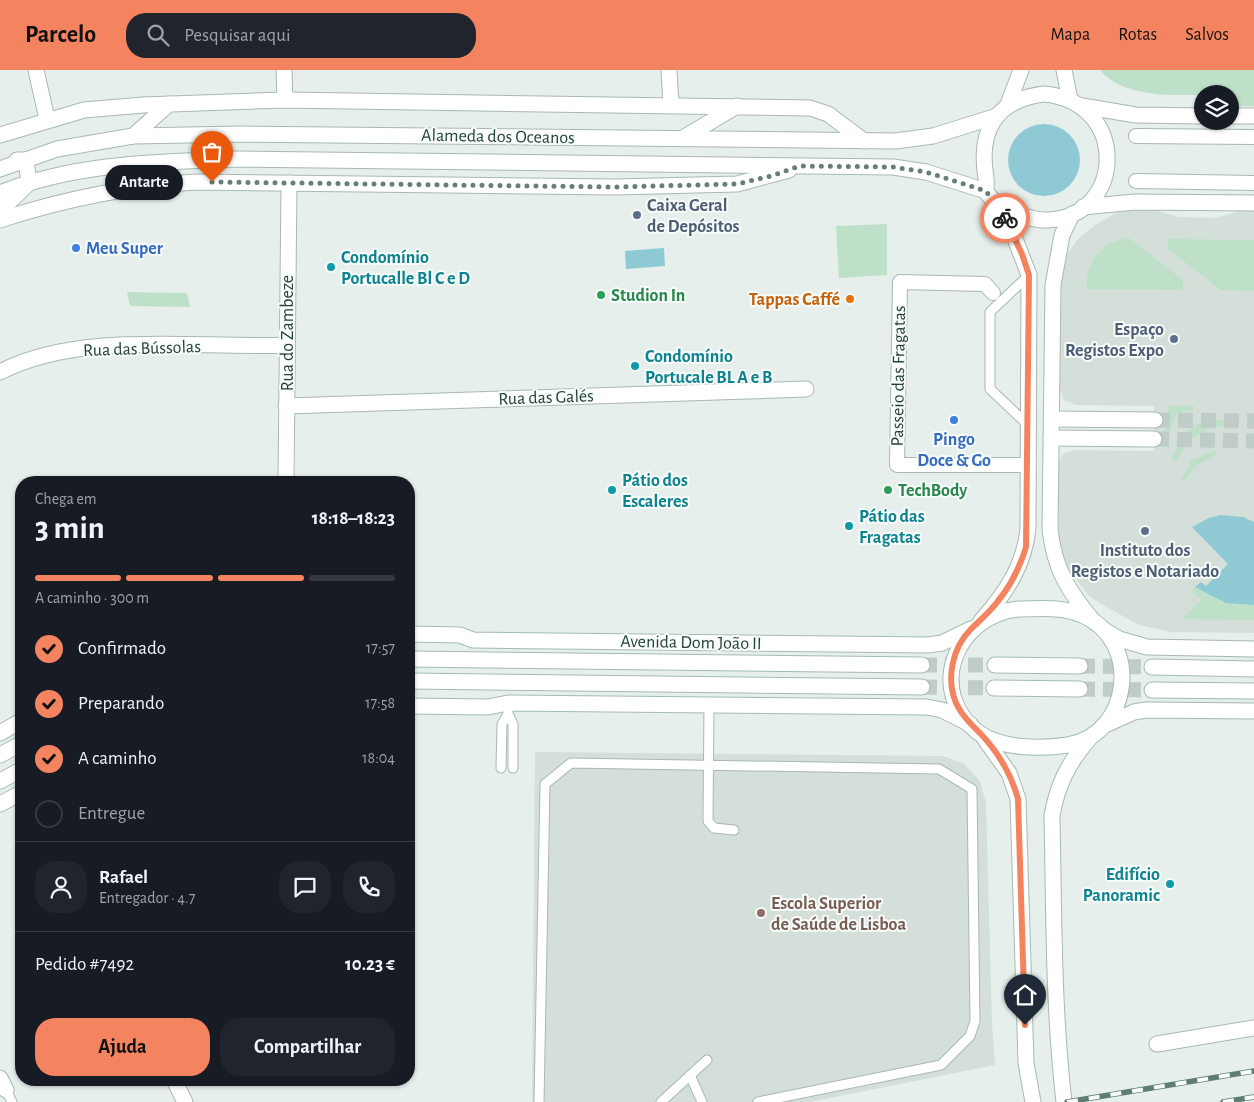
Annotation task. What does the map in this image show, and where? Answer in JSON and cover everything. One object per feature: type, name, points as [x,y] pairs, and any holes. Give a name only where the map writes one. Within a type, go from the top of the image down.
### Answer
[{"type":"street","points":[[36,70],[47,120]]},
{"type":"street","points":[[284,70],[285,100]]},
{"type":"street","points":[[669,70],[671,105]]},
{"type":"street","points":[[1022,70],[1002,112],[985,140],[982,153],[990,196],[1012,231],[1029,275],[1028,529],[1020,564],[998,601],[956,651],[951,676],[956,702],[975,729],[996,753],[1009,773],[1018,799],[1026,1063],[1032,1102]]},
{"type":"street","points":[[1064,70],[1076,103],[1100,126],[1107,151],[1105,176],[1092,198],[1078,211],[1062,235],[1053,285],[1052,547],[1064,580],[1118,652],[1123,678],[1118,704],[1098,730],[1077,752],[1064,773],[1055,799],[1052,816],[1059,1059],[1064,1102]]},
{"type":"street","points":[[1002,112],[1031,96],[1044,94],[1076,103],[1136,115],[1194,116]]},
{"type":"street","name":"Alameda dos Oceanos","points":[[0,134],[84,110],[169,104],[285,100],[737,106],[819,110],[828,114],[864,141]]},
{"type":"street","points":[[133,136],[169,104]]},
{"type":"street","points":[[682,138],[737,106]]},
{"type":"street","name":"Alameda dos Oceanos","points":[[0,169],[57,149],[133,136],[242,134],[914,140],[969,127],[1002,112]]},
{"type":"street","points":[[1239,116],[1254,116]]},
{"type":"street","points":[[1136,136],[1254,137]]},
{"type":"street","points":[[0,159],[26,160],[29,183]]},
{"type":"street","name":"Alameda dos Oceanos","points":[[0,194],[29,183],[68,172],[130,165],[237,159],[893,167],[926,172],[990,196]]},
{"type":"street","name":"Alameda dos Oceanos","points":[[130,165],[196,182]]},
{"type":"street","name":"Alameda dos Oceanos","points":[[0,220],[47,205],[149,184],[196,182],[615,187],[737,184],[771,176],[800,166]]},
{"type":"street","points":[[1136,181],[1254,183]]},
{"type":"street","name":"Alameda dos Oceanos","points":[[0,211],[29,183]]},
{"type":"street","name":"Rua do Zambeze","points":[[286,476],[289,183]]},
{"type":"street","points":[[990,196],[1022,216],[1048,220],[1078,211],[1136,202],[1254,203]]},
{"type":"street","name":"Passeio das Fragatas","points":[[993,293],[985,284],[900,282],[897,465],[1028,465]]},
{"type":"street","name":"Rua das Bússolas","points":[[0,372],[42,356],[100,346],[287,345]]},
{"type":"street","name":"Rua das Galés","points":[[286,406],[806,389]]},
{"type":"street","points":[[1052,418],[1154,420]]},
{"type":"street","points":[[1051,438],[1154,440]]},
{"type":"street","points":[[976,625],[1005,610],[1071,611],[1119,639],[1147,647],[1254,649]]},
{"type":"street","name":"Avenida Dom João II","points":[[415,634],[460,635],[472,640],[928,645],[942,643],[976,625]]},
{"type":"street","name":"Avenida Dom João II","points":[[415,658],[922,664]]},
{"type":"street","points":[[995,666],[1080,666]]},
{"type":"street","points":[[1152,667],[1254,668]]},
{"type":"street","points":[[415,681],[922,687]]},
{"type":"street","points":[[481,682],[508,708]]},
{"type":"street","points":[[994,688],[1080,689]]},
{"type":"street","points":[[1152,690],[1254,691]]},
{"type":"street","points":[[415,706],[508,708],[709,706],[927,707],[942,710],[1004,744],[1026,746],[1069,745],[1134,712],[1146,710],[1254,711]]},
{"type":"street","points":[[0,733],[15,724]]},
{"type":"street","points":[[0,755],[15,747]]},
{"type":"street","points":[[0,781],[15,773]]},
{"type":"street","points":[[0,804],[15,795]]},
{"type":"street","points":[[1157,1044],[1254,1028]]},
{"type":"street","points":[[176,1086],[181,1100]]},
{"type":"lane","points":[[1028,425],[990,389],[990,312],[1029,275]]},
{"type":"lane","points":[[709,706],[708,820],[714,828],[734,830]]},
{"type":"lane","points":[[502,768],[502,724],[508,708]]},
{"type":"lane","points":[[508,708],[513,724],[513,768]]},
{"type":"lane","points":[[539,1102],[545,784],[572,763],[939,769],[972,789],[975,1021],[970,1036],[941,1065],[758,1102]]},
{"type":"lane","points":[[661,1102],[707,1060]]},
{"type":"lane","points":[[690,1075],[702,1102]]},
{"type":"shaded area","points":[[1146,207],[1178,217],[1214,218],[1254,208],[1254,633],[1171,632],[1139,625],[1088,595],[1069,570],[1061,549],[1059,538],[1058,464],[1063,454],[1073,450],[1154,451],[1154,406],[1076,405],[1064,400],[1059,387],[1062,274],[1066,256],[1077,240],[1095,225],[1116,213]]},
{"type":"shaded area","name":"Escola Superior de Saúde de Lisboa","points":[[535,752],[943,756],[964,764],[980,781],[986,803],[992,1023],[995,1065],[810,1102],[532,1102]]},
{"type":"green space","points":[[1100,70],[1254,70],[1254,106],[1239,106],[1239,85],[1194,85],[1194,95],[1179,95],[1143,92],[1126,88],[1112,81]]},
{"type":"green space","points":[[887,224],[887,275],[839,278],[836,226]]},
{"type":"green space","points":[[1129,238],[1183,280],[1183,290],[1086,289],[1089,269],[1097,254],[1110,244]]},
{"type":"green space","points":[[1168,239],[1254,240],[1254,291],[1221,290],[1168,249]]},
{"type":"green space","points":[[127,292],[187,293],[190,307],[130,306]]},
{"type":"green space","points":[[1169,406],[1194,406],[1194,409],[1176,414],[1166,441],[1163,441]]},
{"type":"green space","points":[[1229,419],[1230,424],[1204,431],[1187,444],[1176,461],[1171,459],[1181,438],[1192,427],[1206,422]]},
{"type":"green space","points":[[1215,450],[1217,454],[1196,466],[1184,482],[1181,480],[1191,461]]},
{"type":"green space","points":[[1195,587],[1226,603],[1254,605],[1254,620],[1182,619],[1201,600],[1192,591]]},
{"type":"water","points":[[1037,124],[1051,124],[1070,134],[1080,153],[1080,167],[1070,186],[1051,196],[1037,196],[1018,186],[1008,167],[1008,153],[1018,134]]},
{"type":"water","points":[[664,248],[665,266],[626,269],[625,251]]},
{"type":"water","points":[[1220,515],[1243,517],[1254,522],[1254,605],[1226,603],[1195,587],[1201,582],[1206,586],[1228,564],[1192,527],[1209,518]]},
{"type":"tunnel","points":[[1155,420],[1254,421]]},
{"type":"tunnel","points":[[1154,439],[1254,441]]},
{"type":"tunnel","points":[[922,665],[995,665]]},
{"type":"tunnel","points":[[1080,666],[1152,667]]},
{"type":"tunnel","points":[[922,687],[994,688]]},
{"type":"tunnel","points":[[1080,689],[1152,690]]},
{"type":"railway","points":[[1067,1102],[1254,1071]]},
{"type":"railway","points":[[1223,1102],[1254,1097]]},
{"type":"way so far","points":[[212,182],[615,187],[737,184],[771,176],[800,166],[893,167],[926,172],[986,191],[1005,218]]},
{"type":"place","name":"Antarte","points":[[212,182]]},
{"type":"place","name":"Caixa Geral de Depósitos","points":[[637,215]]},
{"type":"place","name":"Meu Super","points":[[76,248]]},
{"type":"place","name":"Condomínio Portucalle Bl C e D","points":[[331,267]]},
{"type":"place","name":"Studion In","points":[[601,295]]},
{"type":"place","name":"Tappas Caffé","points":[[850,299]]},
{"type":"place","name":"Espaço Registos Expo","points":[[1174,339]]},
{"type":"place","name":"Condomínio Portucale BL A e B","points":[[635,366]]},
{"type":"place","name":"Pingo Doce & Go","points":[[954,420]]},
{"type":"place","name":"Pátio dos Escaleres","points":[[612,490]]},
{"type":"place","name":"TechBody","points":[[888,490]]},
{"type":"place","name":"Pátio das Fragatas","points":[[849,526]]},
{"type":"place","name":"Instituto dos Registos e Notariado","points":[[1145,531]]},
{"type":"place","name":"Edifício Panoramic","points":[[1170,884]]},
{"type":"place","name":"Escola Superior de Saúde de Lisboa","points":[[761,913]]},
{"type":"route","points":[[1005,218],[1022,254],[1029,275],[1030,289],[1028,529],[1026,547],[1012,580],[998,601],[971,629],[956,651],[951,676],[952,690],[962,714],[996,753],[1009,773],[1018,799],[1025,1025]]}]
